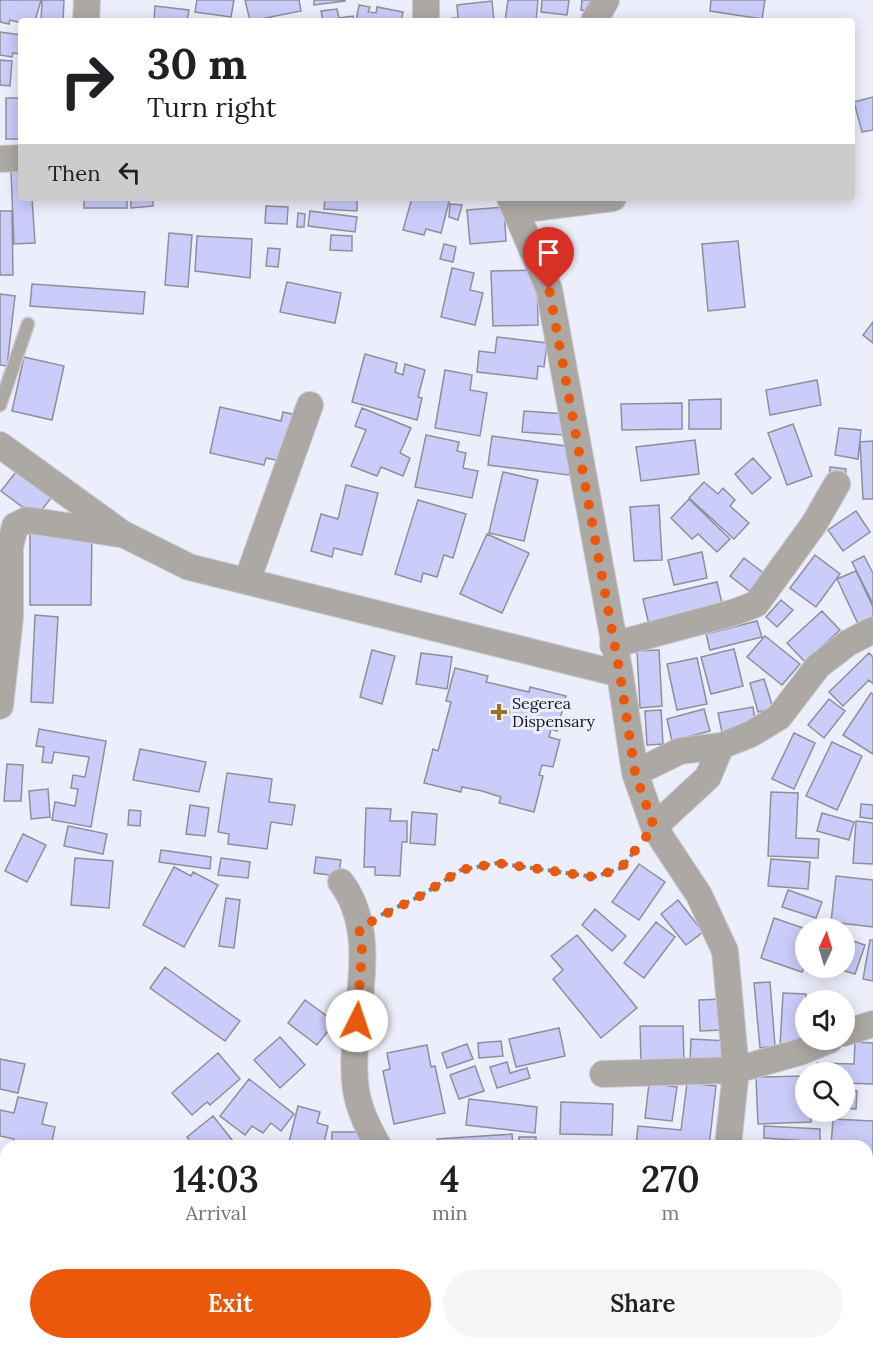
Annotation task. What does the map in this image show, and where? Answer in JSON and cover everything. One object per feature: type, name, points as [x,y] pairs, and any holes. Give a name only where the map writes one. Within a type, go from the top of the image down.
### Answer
[{"type":"street","points":[[86,18],[87,0]]},
{"type":"street","points":[[426,0],[426,18]]},
{"type":"street","points":[[596,18],[606,0]]},
{"type":"street","points":[[0,159],[18,158]]},
{"type":"street","points":[[564,201],[514,204],[549,289],[620,674],[635,773],[654,827],[699,895],[725,951],[736,1070],[729,1140]]},
{"type":"street","points":[[247,581],[310,405]]},
{"type":"street","points":[[0,445],[123,534],[189,567],[620,674]]},
{"type":"street","points":[[613,645],[735,612],[756,604],[813,524],[837,484]]},
{"type":"street","points":[[0,706],[10,618],[10,547],[15,526],[27,520],[123,534]]},
{"type":"street","points":[[635,773],[680,751],[721,746],[752,734],[778,717],[818,666],[848,643],[873,630]]},
{"type":"street","points":[[654,827],[708,777],[721,746]]},
{"type":"street","points":[[341,882],[351,895],[362,950],[356,1090],[366,1124],[375,1140]]},
{"type":"street","points":[[855,1030],[873,1024]]},
{"type":"street","points":[[603,1074],[736,1070],[805,1050]]},
{"type":"lane","points":[[0,405],[28,324]]},
{"type":"path","points":[[359,928],[422,895],[461,870],[497,863],[594,877],[621,868],[654,827]]},
{"type":"building","points":[[0,0],[41,0],[36,18],[18,18],[18,22],[10,20],[9,24],[0,22]]},
{"type":"building","points":[[42,0],[64,0],[63,18],[41,18]]},
{"type":"building","points":[[197,0],[234,0],[231,17],[195,12]]},
{"type":"building","points":[[245,0],[299,0],[301,11],[265,18],[249,18]]},
{"type":"building","points":[[314,0],[345,0],[345,1],[314,5]]},
{"type":"building","points":[[508,0],[538,0],[536,18],[505,18]]},
{"type":"building","points":[[542,0],[569,0],[567,15],[541,12]]},
{"type":"building","points":[[582,0],[598,0],[596,12],[581,10]]},
{"type":"building","points":[[711,0],[765,0],[762,18],[710,11]]},
{"type":"building","points":[[492,1],[494,18],[458,18],[457,5]]},
{"type":"building","points":[[359,5],[370,7],[368,12],[376,13],[377,7],[403,12],[402,18],[357,18]]},
{"type":"building","points":[[155,6],[189,10],[188,18],[154,18]]},
{"type":"building","points":[[337,9],[339,18],[322,18],[321,11]]},
{"type":"building","points":[[0,32],[18,35],[18,54],[13,53],[12,57],[0,55]]},
{"type":"building","points":[[0,60],[12,61],[10,86],[0,85]]},
{"type":"building","points":[[873,97],[873,130],[862,132],[855,102]]},
{"type":"building","points":[[6,98],[18,98],[18,139],[6,139]]},
{"type":"building","points":[[18,170],[18,201],[32,201],[35,243],[14,244],[11,171]]},
{"type":"building","points":[[84,201],[127,201],[127,208],[84,208]]},
{"type":"building","points":[[131,201],[153,201],[153,206],[131,208]]},
{"type":"building","points":[[325,201],[357,201],[357,211],[324,209]]},
{"type":"building","points":[[411,201],[449,201],[441,233],[426,229],[424,235],[403,230]]},
{"type":"building","points":[[450,204],[462,205],[458,220],[449,217]]},
{"type":"building","points":[[266,206],[288,207],[287,224],[265,223]]},
{"type":"building","points":[[504,207],[506,241],[470,244],[467,210]]},
{"type":"building","points":[[0,211],[12,211],[13,275],[0,275]]},
{"type":"building","points":[[310,211],[357,217],[355,232],[308,226]]},
{"type":"building","points":[[298,213],[305,214],[304,227],[297,227]]},
{"type":"building","points":[[169,233],[192,235],[188,287],[165,285]]},
{"type":"building","points":[[331,235],[352,236],[352,251],[330,250]]},
{"type":"building","points":[[197,236],[252,239],[250,278],[195,271]]},
{"type":"building","points":[[738,241],[745,307],[708,311],[702,244]]},
{"type":"building","points":[[444,244],[456,247],[453,262],[440,259]]},
{"type":"building","points":[[268,248],[280,249],[278,267],[266,266]]},
{"type":"building","points":[[452,268],[474,273],[470,290],[483,293],[475,325],[441,317]]},
{"type":"building","points":[[537,270],[538,325],[493,326],[491,271]]},
{"type":"building","points":[[287,282],[341,293],[335,323],[280,312]]},
{"type":"building","points":[[32,284],[145,292],[143,314],[30,306]]},
{"type":"building","points":[[0,294],[15,296],[7,366],[0,365]]},
{"type":"building","points":[[873,322],[873,343],[863,335]]},
{"type":"building","points":[[497,337],[547,343],[544,367],[538,366],[537,379],[477,372],[479,351],[495,353]]},
{"type":"building","points":[[365,354],[397,363],[395,372],[403,375],[405,364],[425,370],[418,397],[422,398],[417,420],[352,402]]},
{"type":"building","points":[[24,357],[64,366],[52,420],[12,411]]},
{"type":"building","points":[[445,370],[472,375],[470,390],[487,393],[480,436],[435,428]]},
{"type":"building","points":[[817,380],[821,405],[770,415],[766,390]]},
{"type":"building","points":[[721,399],[721,429],[689,429],[689,400]]},
{"type":"building","points":[[682,403],[682,429],[622,430],[621,404]]},
{"type":"building","points":[[220,407],[281,421],[283,412],[301,416],[280,461],[266,458],[264,465],[210,453]]},
{"type":"building","points":[[362,408],[411,428],[400,453],[410,458],[403,476],[381,467],[377,476],[351,466],[366,430],[355,426]]},
{"type":"building","points":[[524,411],[566,414],[564,435],[522,432]]},
{"type":"building","points":[[793,424],[812,476],[787,485],[768,433]]},
{"type":"building","points":[[839,428],[861,430],[858,459],[835,455]]},
{"type":"building","points":[[426,435],[459,442],[457,451],[466,453],[463,468],[478,471],[472,498],[415,487]]},
{"type":"building","points":[[492,436],[573,447],[569,475],[488,465]]},
{"type":"building","points":[[695,440],[699,474],[641,481],[636,447]]},
{"type":"building","points":[[873,441],[873,499],[863,499],[860,442]]},
{"type":"building","points":[[753,458],[771,478],[752,494],[735,474]]},
{"type":"building","points":[[830,467],[846,469],[845,480],[829,479]]},
{"type":"building","points":[[16,472],[51,498],[36,517],[1,491]]},
{"type":"building","points":[[503,472],[538,480],[524,541],[489,533]]},
{"type":"building","points":[[704,482],[718,494],[723,488],[735,500],[730,506],[749,523],[734,539],[689,498]]},
{"type":"building","points":[[346,485],[378,493],[362,555],[334,548],[332,557],[311,551],[321,514],[338,519]]},
{"type":"building","points":[[689,499],[730,539],[717,552],[698,534],[692,539],[671,518]]},
{"type":"building","points":[[418,500],[466,514],[453,558],[444,555],[437,577],[423,573],[421,582],[395,574]]},
{"type":"building","points":[[659,505],[662,560],[634,561],[630,507]]},
{"type":"building","points":[[856,511],[870,532],[843,551],[828,530]]},
{"type":"building","points":[[30,529],[92,530],[91,605],[30,605]]},
{"type":"building","points":[[487,534],[529,553],[502,613],[460,594]]},
{"type":"building","points":[[702,552],[707,578],[674,585],[668,560]]},
{"type":"building","points":[[815,555],[840,574],[816,607],[790,588]]},
{"type":"building","points":[[864,556],[873,573],[873,604],[852,562]]},
{"type":"building","points":[[744,558],[770,578],[756,596],[730,576]]},
{"type":"building","points":[[856,571],[873,607],[873,620],[859,626],[837,579]]},
{"type":"building","points":[[717,582],[724,612],[650,629],[643,599]]},
{"type":"building","points":[[781,600],[793,610],[777,627],[766,617]]},
{"type":"building","points":[[822,611],[840,630],[805,662],[787,643]]},
{"type":"building","points":[[35,615],[58,617],[53,703],[31,702]]},
{"type":"building","points":[[757,621],[762,637],[710,650],[706,634]]},
{"type":"building","points":[[765,636],[800,664],[782,685],[747,657]]},
{"type":"building","points":[[734,649],[743,686],[711,694],[701,657]]},
{"type":"building","points":[[372,650],[395,656],[382,704],[360,697]]},
{"type":"building","points":[[659,650],[662,706],[640,708],[637,651]]},
{"type":"building","points":[[421,653],[452,657],[447,689],[416,684]]},
{"type":"building","points":[[869,653],[873,657],[873,684],[869,680],[843,706],[829,692]]},
{"type":"building","points":[[697,658],[707,704],[677,710],[667,664]]},
{"type":"building","points":[[455,668],[488,676],[486,682],[529,692],[530,687],[566,696],[557,731],[551,729],[549,737],[560,740],[553,767],[542,765],[539,775],[543,776],[534,812],[499,803],[501,797],[482,791],[462,787],[461,792],[424,783],[433,749],[438,751],[451,702],[446,701]]},
{"type":"building","points":[[764,679],[773,708],[758,712],[750,683]]},
{"type":"building","points":[[871,693],[873,694],[873,754],[843,735]]},
{"type":"building","points":[[829,699],[845,711],[824,738],[808,725]]},
{"type":"building","points":[[753,707],[756,726],[722,732],[718,713]]},
{"type":"building","points":[[704,709],[710,731],[672,741],[667,719]]},
{"type":"building","points":[[661,710],[663,744],[647,745],[645,711]]},
{"type":"building","points":[[39,729],[106,741],[91,827],[52,820],[55,802],[75,806],[78,789],[71,788],[73,775],[85,777],[89,757],[54,752],[52,763],[42,762],[44,747],[36,746]]},
{"type":"building","points":[[794,733],[815,743],[794,789],[772,779]]},
{"type":"building","points":[[832,742],[862,756],[837,810],[806,796]]},
{"type":"building","points":[[140,749],[206,762],[199,792],[133,780]]},
{"type":"building","points":[[7,764],[23,765],[21,801],[4,801]]},
{"type":"building","points":[[227,773],[272,779],[269,802],[295,805],[292,825],[271,822],[267,849],[228,844],[229,834],[218,832]]},
{"type":"building","points":[[48,789],[50,817],[31,819],[29,791]]},
{"type":"building","points":[[771,792],[798,793],[796,838],[819,839],[818,858],[768,856]]},
{"type":"building","points":[[861,804],[873,805],[873,819],[860,817]]},
{"type":"building","points":[[190,805],[209,808],[205,836],[186,834]]},
{"type":"building","points":[[366,808],[391,809],[390,821],[407,821],[407,842],[402,842],[400,876],[375,875],[375,867],[364,867]]},
{"type":"building","points":[[129,810],[141,811],[140,826],[128,825]]},
{"type":"building","points":[[412,812],[437,814],[435,845],[410,843]]},
{"type":"building","points":[[822,813],[854,822],[849,840],[817,831]]},
{"type":"building","points":[[856,821],[873,823],[873,864],[853,863]]},
{"type":"building","points":[[68,826],[107,834],[103,854],[64,846]]},
{"type":"building","points":[[23,834],[46,845],[27,882],[5,871]]},
{"type":"building","points":[[161,850],[211,857],[210,869],[159,862]]},
{"type":"building","points":[[316,857],[341,860],[338,876],[314,873]]},
{"type":"building","points":[[75,858],[113,861],[109,908],[71,905]]},
{"type":"building","points":[[221,858],[250,862],[248,878],[218,875]]},
{"type":"building","points":[[771,859],[810,862],[808,889],[768,886]]},
{"type":"building","points":[[639,864],[665,882],[639,920],[612,902]]},
{"type":"building","points":[[174,867],[191,876],[193,872],[218,885],[184,947],[143,925]]},
{"type":"building","points":[[836,876],[873,880],[873,927],[855,925],[855,918],[831,918]]},
{"type":"building","points":[[788,890],[822,902],[816,918],[782,907]]},
{"type":"building","points":[[226,898],[240,900],[234,948],[219,946]]},
{"type":"building","points":[[678,900],[703,932],[686,945],[661,914]]},
{"type":"building","points":[[595,909],[626,936],[612,951],[582,925]]},
{"type":"building","points":[[774,918],[795,925],[795,970],[761,958]]},
{"type":"building","points":[[656,922],[675,937],[644,978],[624,963]]},
{"type":"building","points":[[577,935],[637,1008],[601,1038],[553,979],[563,970],[551,956]]},
{"type":"building","points":[[870,940],[873,940],[873,981],[863,979]]},
{"type":"building","points":[[855,942],[865,945],[855,974]]},
{"type":"building","points":[[165,967],[240,1021],[225,1041],[150,988]]},
{"type":"building","points":[[770,982],[775,1046],[760,1048],[754,983]]},
{"type":"building","points":[[783,993],[795,994],[795,1047],[780,1046]]},
{"type":"building","points":[[722,999],[723,1030],[700,1031],[699,1000]]},
{"type":"building","points":[[305,1000],[335,1022],[317,1045],[288,1023]]},
{"type":"building","points":[[640,1026],[683,1026],[684,1062],[641,1063]]},
{"type":"building","points":[[559,1028],[565,1056],[516,1067],[509,1039]]},
{"type":"building","points":[[280,1037],[305,1065],[280,1088],[254,1060]]},
{"type":"building","points":[[691,1039],[727,1041],[726,1063],[690,1061]]},
{"type":"building","points":[[501,1041],[503,1056],[479,1058],[478,1043]]},
{"type":"building","points":[[855,1042],[873,1043],[873,1084],[855,1083]]},
{"type":"building","points":[[467,1044],[473,1059],[447,1068],[442,1053]]},
{"type":"building","points":[[427,1045],[431,1067],[435,1066],[445,1113],[394,1124],[383,1071],[390,1069],[387,1053]]},
{"type":"building","points":[[218,1053],[240,1079],[210,1105],[207,1102],[192,1115],[172,1093]]},
{"type":"building","points":[[0,1059],[25,1064],[18,1093],[0,1089]]},
{"type":"building","points":[[507,1062],[510,1073],[527,1068],[530,1078],[497,1088],[490,1067]]},
{"type":"building","points":[[475,1066],[484,1091],[459,1099],[450,1075]]},
{"type":"building","points":[[795,1076],[795,1122],[811,1122],[758,1124],[756,1077]]},
{"type":"building","points":[[249,1079],[294,1114],[281,1131],[271,1123],[263,1133],[252,1126],[245,1135],[220,1116]]},
{"type":"building","points":[[649,1083],[677,1087],[672,1121],[645,1118]]},
{"type":"building","points":[[687,1083],[716,1086],[710,1140],[637,1140],[638,1126],[681,1130]]},
{"type":"building","points":[[855,1091],[857,1091],[855,1109]]},
{"type":"building","points":[[18,1097],[47,1103],[42,1124],[55,1127],[52,1140],[14,1140],[0,1136],[0,1110],[14,1113]]},
{"type":"building","points":[[469,1099],[537,1107],[535,1133],[466,1125]]},
{"type":"building","points":[[561,1102],[613,1104],[612,1135],[560,1134]]},
{"type":"building","points":[[298,1106],[320,1112],[317,1123],[328,1126],[324,1140],[290,1140]]},
{"type":"building","points":[[213,1116],[232,1140],[189,1140],[187,1137]]},
{"type":"building","points":[[873,1121],[873,1140],[831,1140],[833,1122]]},
{"type":"building","points":[[764,1126],[820,1129],[820,1140],[764,1138]]},
{"type":"building","points":[[332,1132],[365,1132],[365,1140],[332,1140]]},
{"type":"building","points":[[512,1134],[512,1140],[437,1140]]},
{"type":"building","points":[[519,1137],[536,1137],[536,1140],[519,1140]]},
{"type":"place","name":"Segerea Dispensary","points":[[499,712]]},
{"type":"route","points":[[357,1021],[362,950],[359,928],[422,895],[461,870],[497,863],[594,877],[621,868],[654,827],[635,773],[620,674],[549,289]]}]
